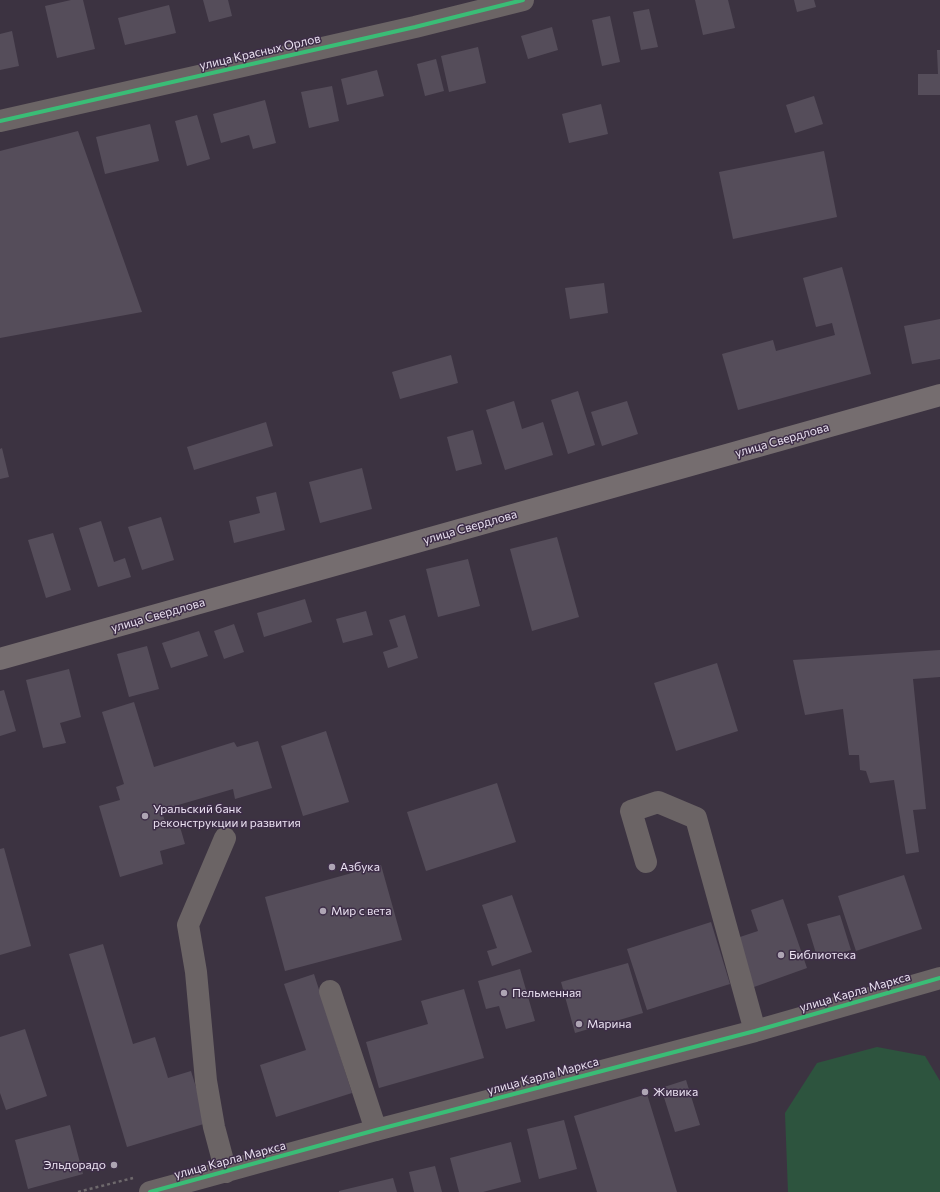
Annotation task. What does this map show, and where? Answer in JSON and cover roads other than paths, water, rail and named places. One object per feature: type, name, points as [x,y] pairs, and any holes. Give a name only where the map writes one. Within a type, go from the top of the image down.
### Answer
[{"type":"main road","name":"улица Свердлова","points":[[0,659],[940,395]]},
{"type":"street","name":"улица Красных Орлов","points":[[0,121],[414,27],[523,0]]},
{"type":"street","points":[[646,862],[631,810],[658,802],[696,818],[755,1031]]},
{"type":"street","points":[[225,838],[188,924],[196,972],[206,1081],[214,1128],[226,1172]]},
{"type":"street","name":"улица Карла Маркса","points":[[150,1192],[376,1130],[755,1031],[940,978]]},
{"type":"street","points":[[330,991],[376,1130]]},
{"type":"place","name":"Уральский банк реконструкции и развития","points":[[145,816]]},
{"type":"place","name":"Азбука","points":[[332,867]]},
{"type":"place","name":"Мир с вета","points":[[323,911]]},
{"type":"place","name":"Библиотека","points":[[781,955]]},
{"type":"place","name":"Пельменная","points":[[504,993]]},
{"type":"place","name":"Марина","points":[[579,1024]]},
{"type":"place","name":"Живика","points":[[645,1092]]},
{"type":"place","name":"Эльдорадо","points":[[114,1165]]}]
